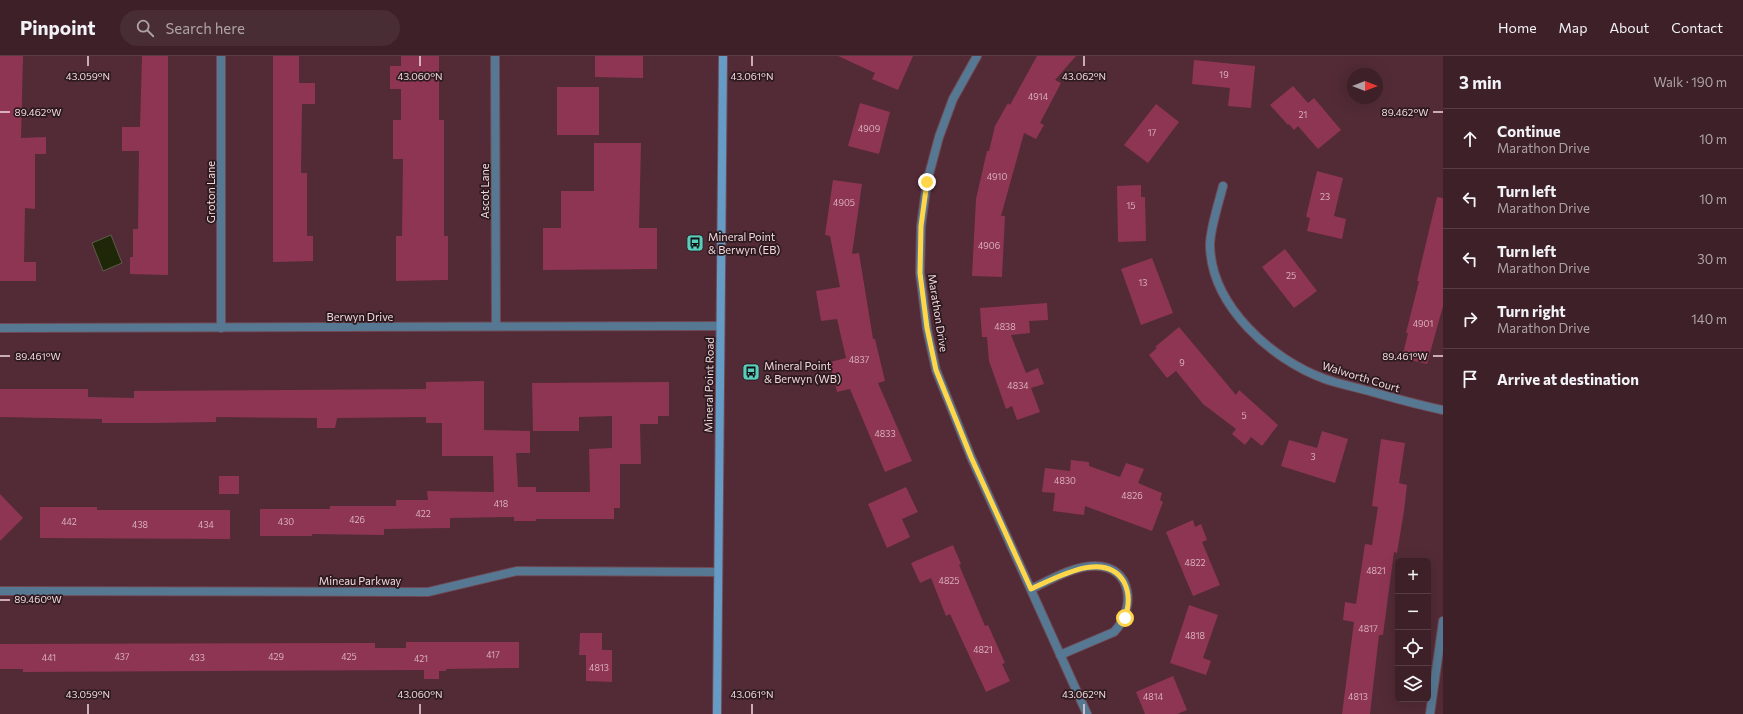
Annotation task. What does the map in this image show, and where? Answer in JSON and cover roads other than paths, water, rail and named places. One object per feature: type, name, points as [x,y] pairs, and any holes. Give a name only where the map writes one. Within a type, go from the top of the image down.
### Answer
[{"type":"main road","name":"Mineral Point Road","points":[[717,714],[723,56]]},
{"type":"street","name":"Groton Lane","points":[[220,328],[221,56]]},
{"type":"street","name":"Ascot Lane","points":[[495,56],[496,326]]},
{"type":"street","name":"Marathon Drive","points":[[977,56],[953,99],[938,137],[927,182],[921,226],[920,273],[927,328],[936,370],[971,457],[1087,714]]},
{"type":"street","name":"Walworth Court","points":[[1223,186],[1210,244],[1215,274],[1229,303],[1247,325],[1269,346],[1295,365],[1325,379],[1443,410]]},
{"type":"street","name":"Berwyn Drive","points":[[0,328],[78,326],[220,328],[720,326]]},
{"type":"street","points":[[1031,589],[1064,574],[1096,566],[1117,573],[1126,586],[1128,592],[1128,609],[1125,618],[1117,629],[1102,638],[1060,655]]},
{"type":"street","name":"Mineau Parkway","points":[[0,591],[428,592],[517,571],[718,572]]},
{"type":"street","points":[[1430,714],[1443,621]]},
{"type":"place","name":"Mineral Point & Berwyn (EB)","points":[[695,243]]},
{"type":"place","name":"Mineral Point & Berwyn (WB)","points":[[751,372]]}]
